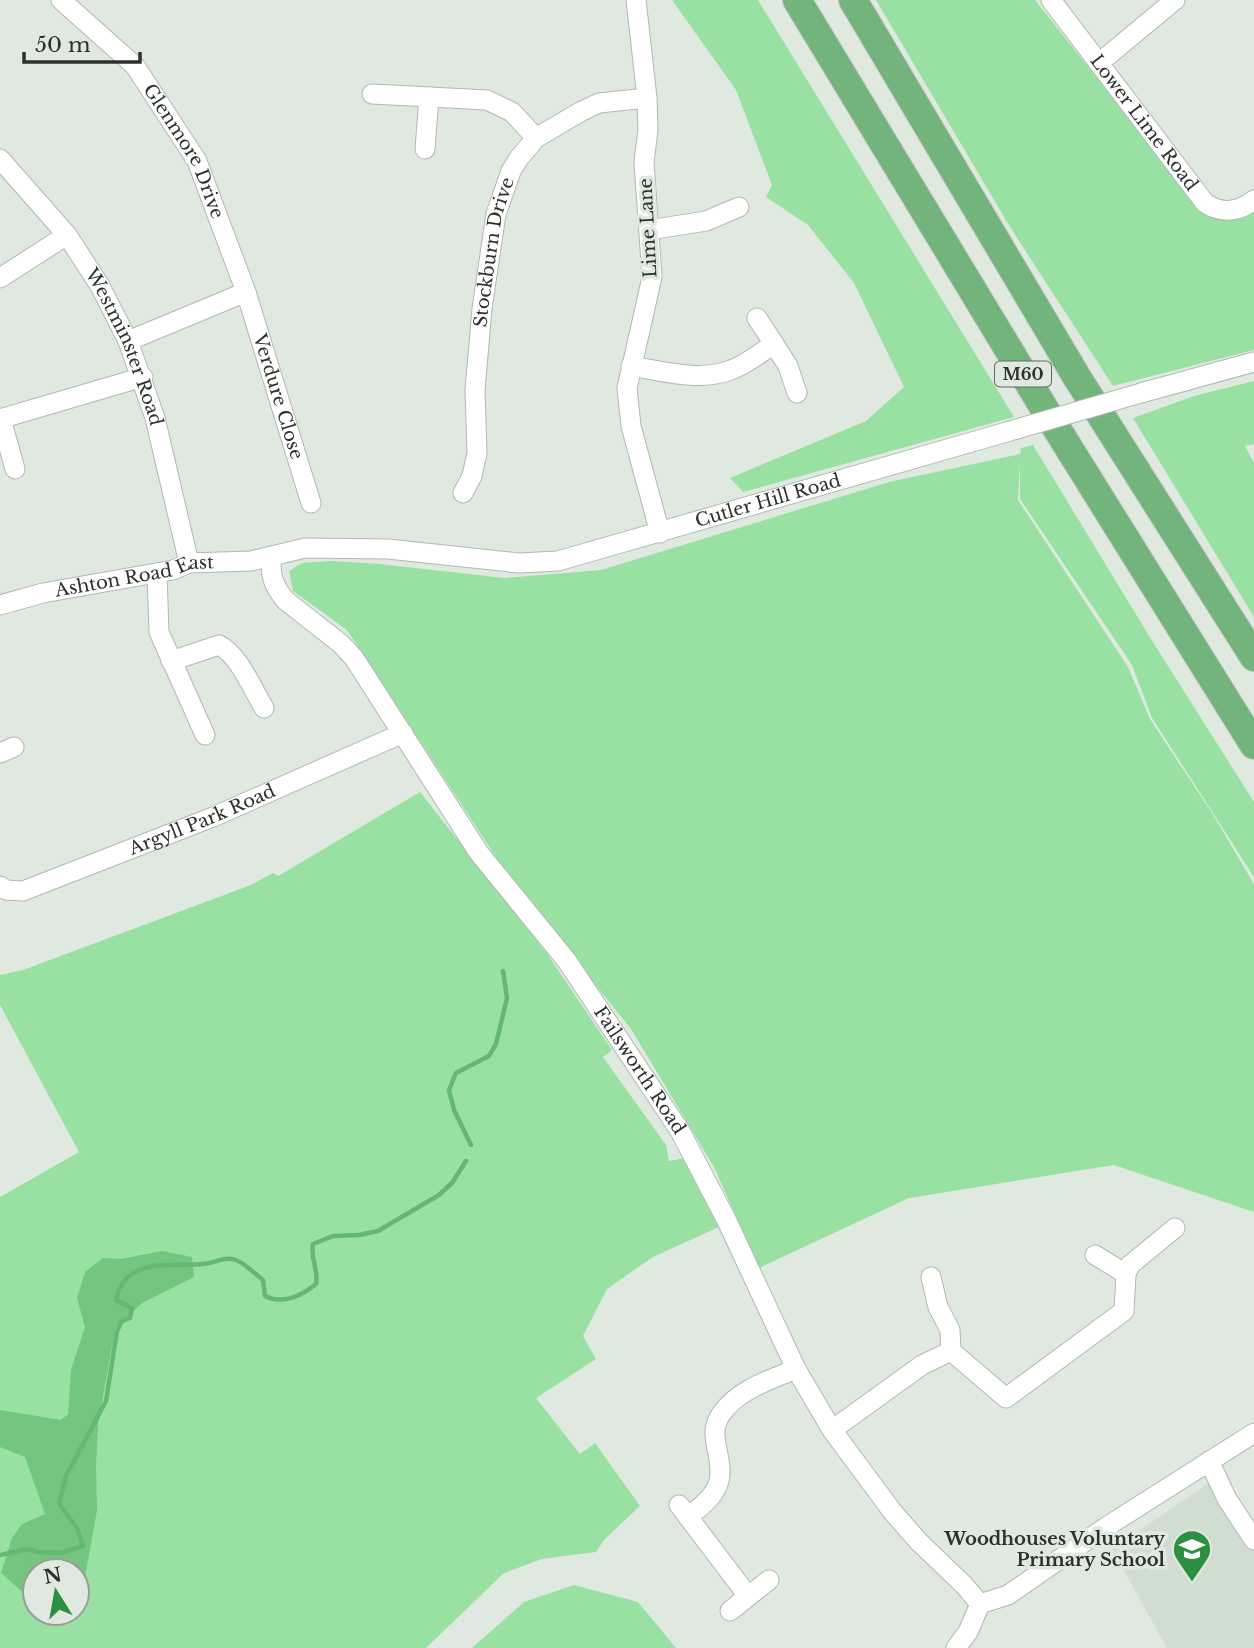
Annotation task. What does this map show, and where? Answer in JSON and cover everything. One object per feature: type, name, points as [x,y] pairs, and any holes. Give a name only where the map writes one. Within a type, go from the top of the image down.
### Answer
[{"type":"highway","name":"M60","points":[[797,0],[1047,414],[1254,745]]},
{"type":"highway","name":"M60","points":[[852,0],[1078,379],[1254,657]]},
{"type":"street","name":"Glenmore Drive","points":[[61,0],[135,66],[197,161],[246,292]]},
{"type":"street","name":"Lime Lane","points":[[636,0],[647,98],[648,130],[644,162],[651,287],[627,388],[631,426],[660,533]]},
{"type":"street","name":"Lower Lime Road","points":[[1051,0],[1205,203],[1215,210],[1229,211],[1246,206],[1254,200]]},
{"type":"street","points":[[1099,63],[1175,0]]},
{"type":"street","points":[[372,94],[487,100],[512,112],[536,138]]},
{"type":"street","points":[[425,149],[429,97]]},
{"type":"street","name":"Stockburn Drive","points":[[463,493],[472,477],[477,453],[475,390],[482,310],[496,214],[511,171],[536,138],[599,103],[647,98]]},
{"type":"street","name":"Westminster Road","points":[[0,159],[67,235],[100,286],[128,341],[155,418],[189,564]]},
{"type":"street","points":[[649,230],[706,221],[726,206]]},
{"type":"street","points":[[0,278],[67,235]]},
{"type":"street","points":[[128,341],[246,292]]},
{"type":"street","name":"Verdure Close","points":[[246,292],[311,503]]},
{"type":"street","points":[[757,317],[788,366],[797,393]]},
{"type":"street","points":[[631,366],[670,373],[714,375],[732,370],[774,344]]},
{"type":"street","name":"Cutler Hill Road","points":[[272,556],[305,548],[330,547],[495,561],[540,563],[575,558],[1254,362]]},
{"type":"street","points":[[15,469],[1,419],[142,377]]},
{"type":"street","name":"Ashton Road East","points":[[0,605],[43,593],[157,573],[189,564],[251,561],[272,556]]},
{"type":"street","name":"Failsworth Road","points":[[272,556],[271,574],[279,593],[354,658],[479,853],[567,961],[680,1131],[727,1221],[796,1369],[832,1430],[892,1511],[980,1604]]},
{"type":"street","points":[[157,573],[159,632],[205,735]]},
{"type":"street","points":[[171,661],[219,645],[228,650],[236,660],[264,708]]},
{"type":"street","name":"Argyll Park Road","points":[[0,886],[14,892],[23,891],[213,817],[403,733]]},
{"type":"street","points":[[932,1277],[938,1307],[950,1330],[951,1351],[1006,1398],[1124,1311],[1126,1275],[1130,1265],[1175,1228]]},
{"type":"street","points":[[1095,1255],[1126,1275]]},
{"type":"street","points":[[832,1430],[922,1365],[951,1351]]},
{"type":"street","points":[[748,1596],[683,1511],[707,1501],[720,1479],[714,1437],[716,1424],[722,1413],[731,1402],[752,1388],[796,1369]]},
{"type":"street","points":[[956,1648],[968,1632],[980,1604],[1008,1595],[1106,1527],[1254,1433]]},
{"type":"street","points":[[1209,1461],[1227,1499],[1254,1540]]},
{"type":"street","points":[[730,1611],[769,1580]]},
{"type":"shaded area","name":"Woodhouses Voluntary Primary School","points":[[1209,1483],[1254,1551],[1254,1648],[1167,1648],[1112,1549]]},
{"type":"green space","points":[[672,0],[758,0],[1014,417],[743,492],[730,478],[866,421],[904,387],[854,283],[808,225],[766,197],[772,185],[736,90]]},
{"type":"green space","points":[[876,0],[1035,0],[1203,211],[1254,208],[1254,350],[1113,386],[1010,227]]},
{"type":"green space","points":[[1254,381],[1254,444],[1245,446],[1254,463],[1254,617],[1133,418],[1194,396]]},
{"type":"green space","points":[[1033,445],[1254,802],[1254,877],[1152,718],[1132,665],[1020,499],[1020,462],[1018,500],[1128,667],[1150,719],[1212,813],[1254,884],[1254,1212],[1114,1165],[909,1198],[759,1268],[714,1167],[631,1029],[513,883],[347,630],[293,591],[289,571],[302,563],[331,561],[505,578],[601,570],[889,482],[1020,454],[1021,448]]},
{"type":"green space","points":[[420,792],[548,955],[612,1050],[603,1057],[666,1145],[669,1161],[685,1158],[719,1227],[653,1257],[607,1289],[583,1336],[596,1359],[536,1398],[580,1454],[595,1443],[640,1506],[604,1540],[596,1552],[542,1559],[504,1573],[426,1648],[0,1648],[0,1197],[79,1152],[0,1005],[0,975],[23,970],[251,885],[273,873],[278,876]]},
{"type":"green space","points":[[162,1251],[192,1257],[194,1277],[142,1303],[115,1329],[98,1425],[97,1510],[89,1557],[21,1557],[21,1591],[1,1573],[12,1538],[22,1524],[45,1514],[25,1457],[0,1447],[0,1410],[61,1420],[68,1414],[71,1370],[85,1327],[77,1298],[85,1272],[103,1258],[121,1259]]},
{"type":"green space","points":[[574,1585],[638,1602],[676,1648],[472,1648],[524,1602]]},
{"type":"waterway","points":[[471,1145],[454,1110],[449,1090],[456,1073],[489,1056],[496,1044],[507,998],[503,971]]},
{"type":"waterway","points":[[0,1555],[28,1549],[61,1553],[83,1546],[77,1528],[59,1504],[66,1476],[106,1401],[117,1331],[122,1321],[130,1318],[132,1308],[116,1300],[121,1286],[129,1276],[151,1267],[204,1264],[232,1259],[263,1280],[265,1296],[278,1300],[292,1298],[316,1284],[313,1244],[333,1236],[378,1231],[439,1195],[452,1183],[466,1161]]},
{"type":"place","name":"Woodhouses Voluntary Primary School","points":[[1192,1583]]}]
